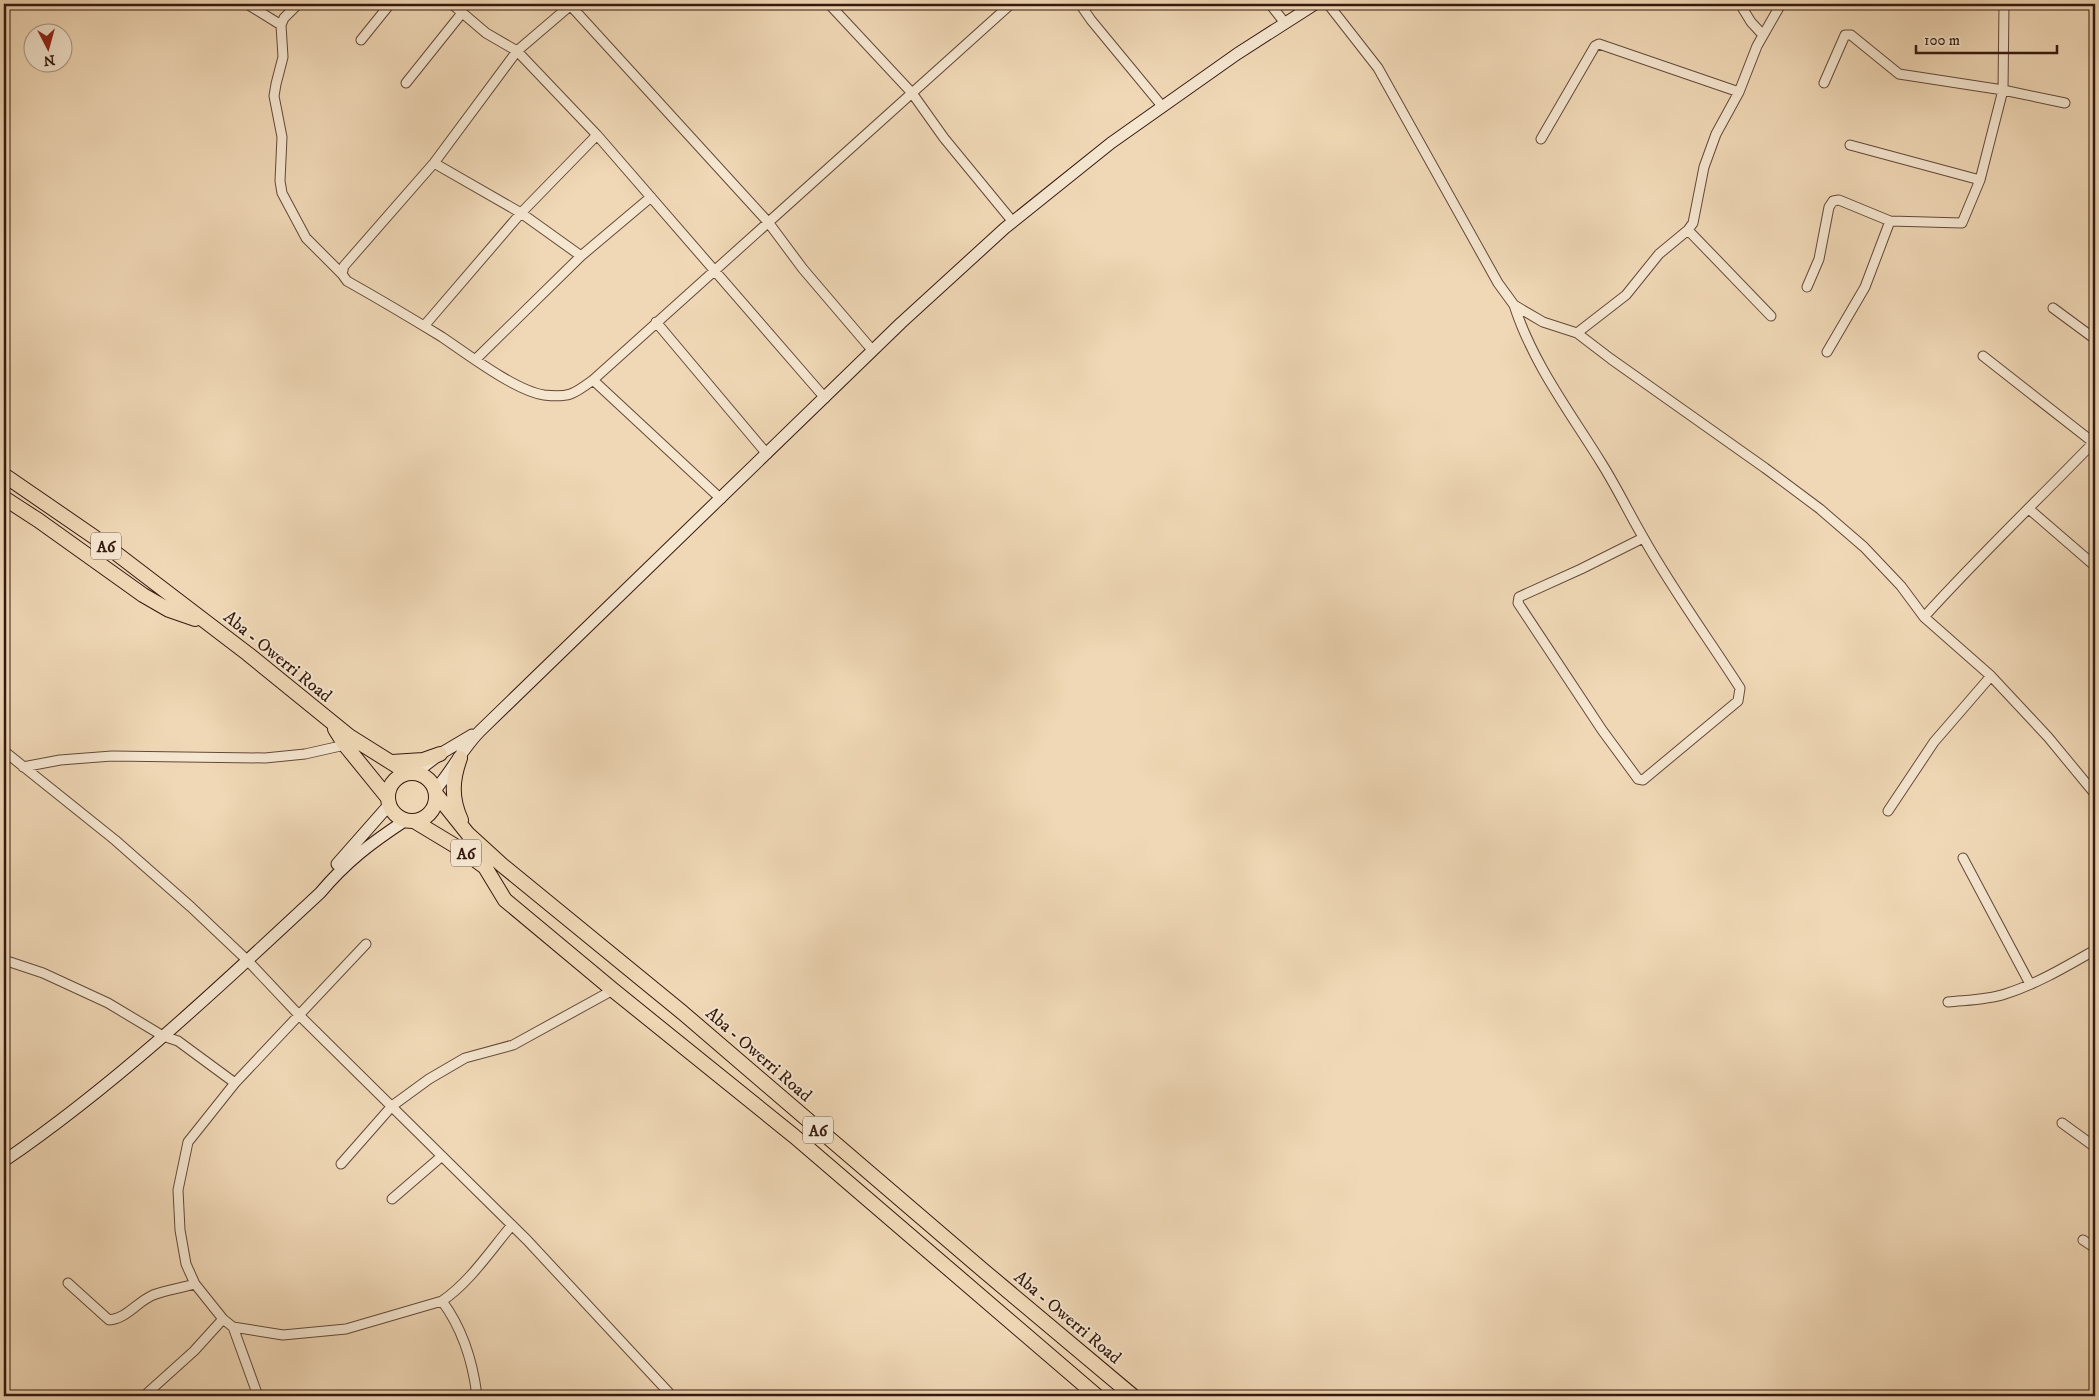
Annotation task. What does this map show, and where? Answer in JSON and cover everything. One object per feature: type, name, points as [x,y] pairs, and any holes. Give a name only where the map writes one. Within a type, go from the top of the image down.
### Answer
[{"type":"highway","name":"Aba - Owerri Road","points":[[4,475],[100,541],[326,719],[370,750],[411,773],[427,779],[468,834],[502,865],[683,1013],[1133,1396]]},
{"type":"highway","name":"Aba - Owerri Road","points":[[4,498],[143,595],[169,610],[205,622]]},
{"type":"highway","name":"Aba - Owerri Road","points":[[326,719],[341,736],[345,745],[388,802],[393,812],[462,850],[485,866],[505,900],[794,1136],[1096,1396]]},
{"type":"highway","points":[[392,762],[424,760],[440,754]]},
{"type":"highway","points":[[460,758],[453,778],[453,795],[457,812],[468,834]]},
{"type":"highway","points":[[388,802],[389,790],[393,782],[400,776],[411,773]]},
{"type":"highway","points":[[410,821],[428,815],[436,802],[435,792]]},
{"type":"highway","points":[[969,1286],[984,1271]]},
{"type":"main road","points":[[435,792],[460,758],[468,743],[480,731],[873,351],[1013,222],[1111,142],[1237,54],[1315,4]]},
{"type":"main road","points":[[411,773],[480,731]]},
{"type":"main road","points":[[320,893],[334,867],[388,802]]},
{"type":"main road","points":[[4,1160],[44,1133],[163,1036],[248,961],[320,893],[336,874],[362,849],[410,821]]},
{"type":"street","points":[[247,4],[281,25]]},
{"type":"street","points":[[298,4],[284,18],[281,25],[283,57],[274,96],[282,136],[283,155],[279,174],[282,193],[306,238],[347,281],[424,326],[521,387],[543,394],[574,394],[593,380],[714,269],[1011,4]]},
{"type":"street","points":[[361,40],[390,4]]},
{"type":"street","points":[[452,4],[486,33],[517,51],[597,135],[825,398]]},
{"type":"street","points":[[829,4],[912,93],[944,138],[1013,222]]},
{"type":"street","points":[[1080,4],[1162,106]]},
{"type":"street","points":[[1270,4],[1285,23]]},
{"type":"street","points":[[1328,4],[1378,68],[1484,259],[1514,305],[1522,330],[1550,385],[1622,496],[1643,538],[1740,688],[1738,701],[1643,780],[1638,779],[1602,730],[1518,600],[1519,597],[1643,538]]},
{"type":"street","points":[[1740,4],[1751,22],[1763,35]]},
{"type":"street","points":[[1577,333],[1626,295],[1659,254],[1688,230],[1693,223],[1704,167],[1716,134],[1739,92],[1763,35],[1781,4]]},
{"type":"street","points":[[1807,287],[1819,259],[1829,207],[1833,201],[1839,200],[1890,221],[1962,223],[1980,180],[2003,90],[2004,4]]},
{"type":"street","points":[[342,274],[344,266],[434,163],[517,51],[571,5],[768,222],[803,269],[873,351]]},
{"type":"street","points":[[406,83],[462,13]]},
{"type":"street","points":[[1824,83],[1844,35],[1847,34],[1851,35],[1899,74],[2003,90],[2065,103]]},
{"type":"street","points":[[1542,139],[1595,46],[1598,44],[1739,92]]},
{"type":"street","points":[[424,326],[521,213],[597,135]]},
{"type":"street","points":[[1850,145],[1980,180]]},
{"type":"street","points":[[434,163],[521,213],[581,256]]},
{"type":"street","points":[[476,359],[581,256],[651,197]]},
{"type":"street","points":[[1827,352],[1866,286],[1890,221]]},
{"type":"street","points":[[1688,230],[1771,316]]},
{"type":"street","points":[[1514,305],[1543,322],[1577,333],[1765,468],[1864,547],[1901,586],[1924,617],[1991,676],[2048,736],[2095,794]]},
{"type":"street","points":[[2053,308],[2095,340]]},
{"type":"street","points":[[656,322],[767,454]]},
{"type":"street","points":[[1924,617],[1969,567],[2029,510],[2094,442],[1983,356]]},
{"type":"street","points":[[593,380],[721,499]]},
{"type":"street","points":[[2029,510],[2095,566]]},
{"type":"street","points":[[1888,811],[1934,742],[1991,676]]},
{"type":"street","points":[[24,767],[60,760],[112,756],[265,758],[305,754],[345,745]]},
{"type":"street","points":[[4,751],[115,840],[191,907],[248,961],[298,1014],[512,1225],[672,1396]]},
{"type":"street","points":[[1963,858],[2030,984]]},
{"type":"street","points":[[366,944],[235,1083],[188,1142],[178,1190],[180,1230],[186,1264],[194,1284],[223,1319],[233,1327],[284,1335],[346,1329],[442,1302],[473,1272],[512,1225]]},
{"type":"street","points":[[1948,1002],[2004,995],[2030,984],[2095,950]]},
{"type":"street","points":[[4,960],[43,973],[108,1003],[163,1036],[178,1041],[235,1083]]},
{"type":"street","points":[[341,1164],[392,1106],[429,1079],[465,1058],[514,1046],[613,990]]},
{"type":"street","points":[[2062,1123],[2095,1147]]},
{"type":"street","points":[[392,1200],[442,1156]]},
{"type":"street","points":[[2083,1240],[2095,1248]]},
{"type":"street","points":[[68,1283],[109,1320],[118,1319],[137,1304],[153,1295],[194,1284]]},
{"type":"street","points":[[442,1302],[451,1314],[462,1337],[475,1382],[477,1396]]},
{"type":"street","points":[[144,1396],[194,1351],[223,1319]]},
{"type":"street","points":[[233,1327],[258,1396]]}]
